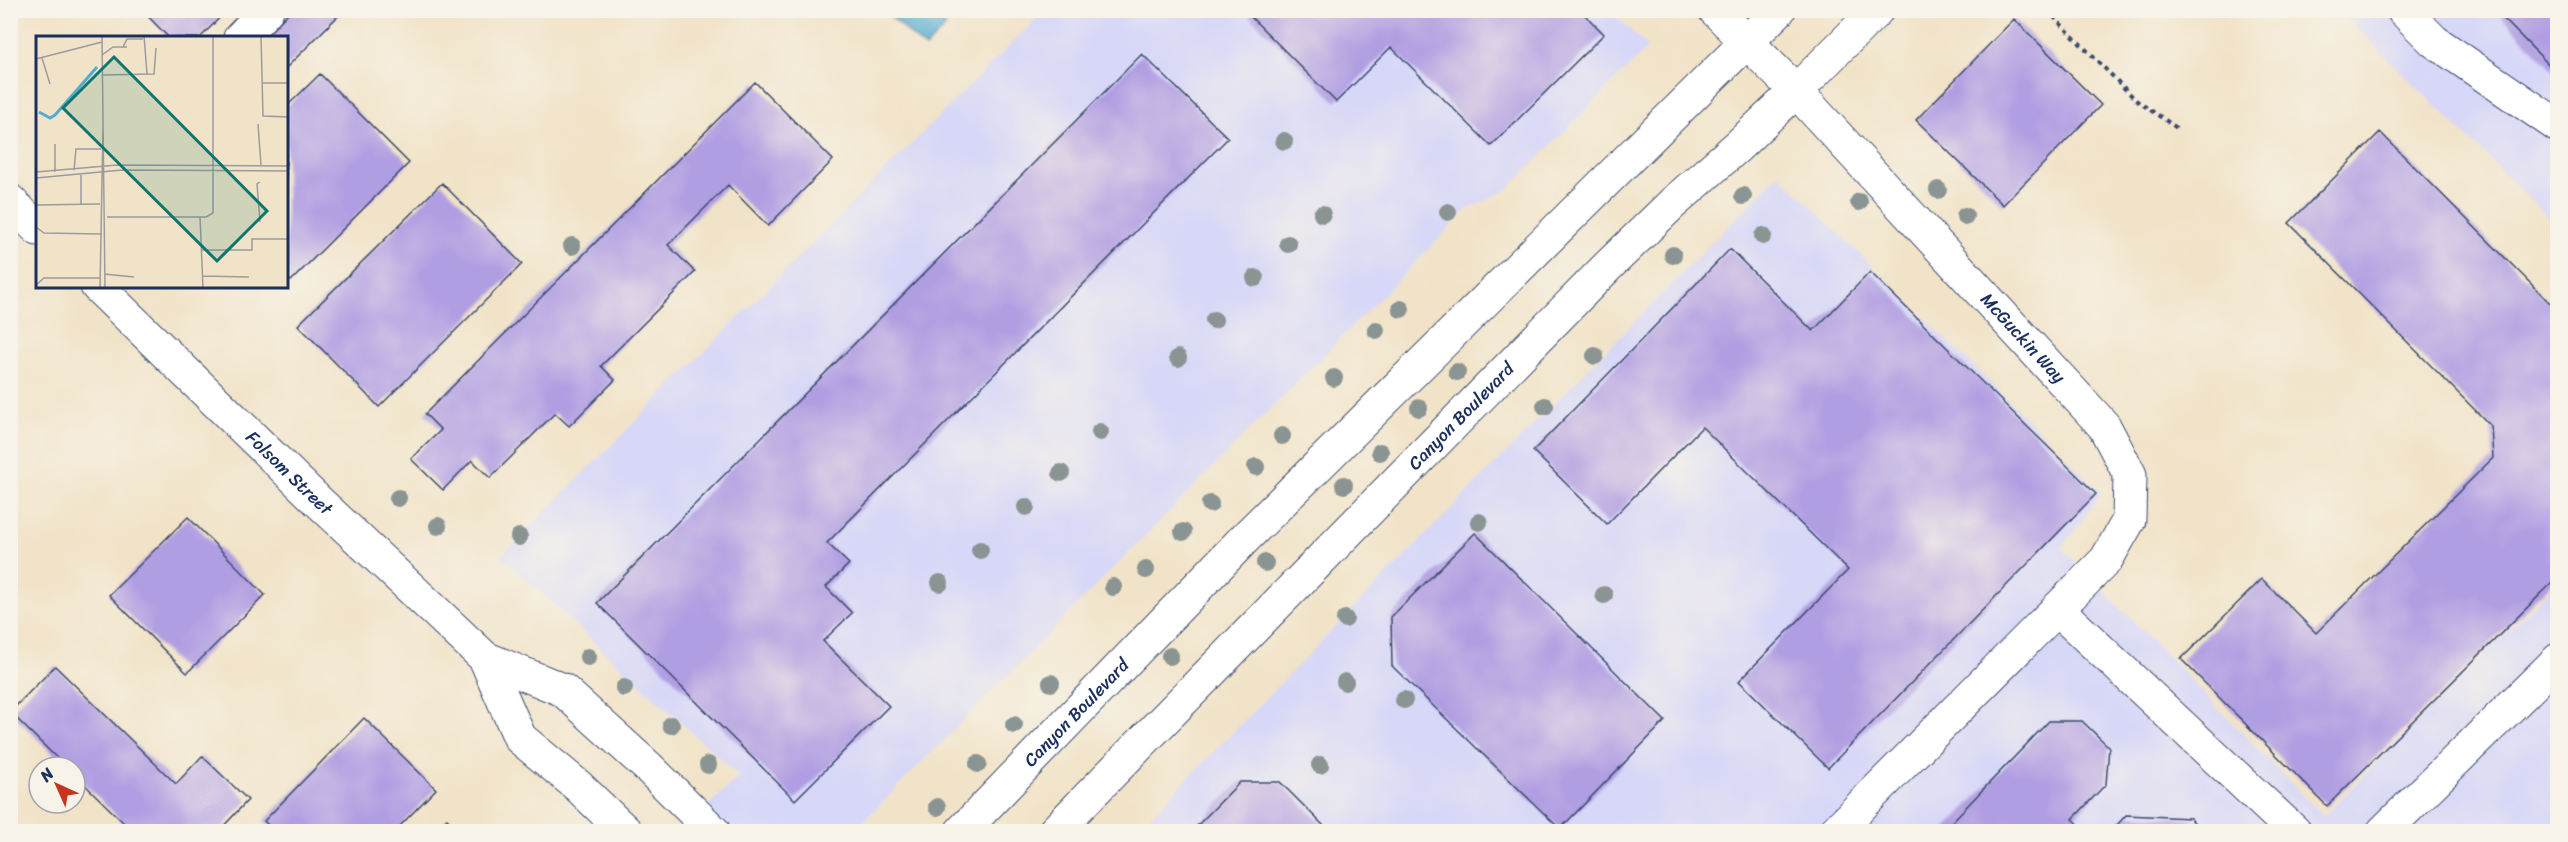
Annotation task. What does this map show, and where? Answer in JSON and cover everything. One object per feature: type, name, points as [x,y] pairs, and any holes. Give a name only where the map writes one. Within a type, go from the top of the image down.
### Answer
[{"type":"main road","points":[[242,36],[267,10]]},
{"type":"main road","name":"McGuckin Way","points":[[1714,10],[1796,91],[2104,426],[2130,475],[2129,520],[2106,560],[1835,831]]},
{"type":"main road","name":"Canyon Boulevard","points":[[961,831],[1245,538],[1779,10]]},
{"type":"main road","name":"Canyon Boulevard","points":[[1054,831],[1616,259],[1673,203],[1796,91],[1877,10]]},
{"type":"main road","points":[[2403,10],[2434,41],[2558,126]]},
{"type":"main road","points":[[10,201],[36,227]]},
{"type":"main road","name":"Folsom Street","points":[[99,288],[318,501],[485,658],[563,690],[648,766],[714,831]]},
{"type":"main road","points":[[2058,609],[2295,831]]},
{"type":"main road","name":"Folsom Street","points":[[485,658],[520,738],[578,786],[626,831]]},
{"type":"main road","points":[[2383,831],[2558,660]]},
{"type":"path","points":[[2047,10],[2137,101],[2180,130]]},
{"type":"shaded area","points":[[1044,11],[1611,11],[1648,47],[1508,189],[1467,210],[854,831],[682,831],[739,776],[501,556]]},
{"type":"shaded area","points":[[2340,11],[2557,11],[2557,226]]},
{"type":"shaded area","points":[[1779,174],[2102,493],[2062,548],[2323,816],[2557,582],[2557,831],[1135,832]]},
{"type":"water","points":[[885,11],[930,11],[946,26],[925,48]]},
{"type":"building","points":[[142,10],[227,10],[202,36],[167,36]]},
{"type":"building","points":[[291,10],[344,10],[288,66],[288,36],[266,36]]},
{"type":"building","points":[[1244,10],[1580,10],[1604,34],[1491,146],[1391,47],[1336,102]]},
{"type":"building","points":[[2495,10],[2558,10],[2558,74]]},
{"type":"building","points":[[2014,19],[2101,105],[2003,205],[1916,120]]},
{"type":"building","points":[[1142,54],[1228,138],[827,543],[849,564],[826,587],[852,613],[823,641],[889,706],[795,800],[597,603]]},
{"type":"building","points":[[320,74],[409,163],[291,281],[288,279],[288,105]]},
{"type":"building","points":[[755,82],[833,160],[768,226],[728,185],[668,245],[695,272],[601,366],[615,380],[569,426],[555,413],[490,478],[472,460],[443,490],[411,459],[441,430],[425,414]]},
{"type":"building","points":[[2380,132],[2558,311],[2558,577],[2327,806],[2181,659],[2262,579],[2316,633],[2493,458],[2491,426],[2289,223]]},
{"type":"building","points":[[442,183],[522,264],[379,407],[298,325]]},
{"type":"building","points":[[1730,249],[1813,331],[1870,272],[2096,494],[1828,768],[1739,681],[1848,570],[1702,427],[1607,524],[1533,451]]},
{"type":"building","points":[[188,517],[265,595],[187,673],[109,595]]},
{"type":"building","points":[[1475,533],[1665,721],[1560,829],[1392,666],[1391,617]]},
{"type":"building","points":[[55,666],[176,784],[202,756],[248,800],[218,832],[129,832],[131,830],[87,787],[87,755],[54,755],[10,712]]},
{"type":"building","points":[[364,718],[436,789],[394,832],[275,832],[264,821]]},
{"type":"building","points":[[2049,721],[2082,721],[2109,747],[2106,784],[2073,819],[2087,832],[1942,832]]},
{"type":"building","points":[[1240,782],[1280,782],[1330,832],[1191,832]]},
{"type":"building","points":[[2126,815],[2190,818],[2203,832],[2111,832]]},
{"type":"building","points":[[447,819],[460,832],[435,832]]}]
